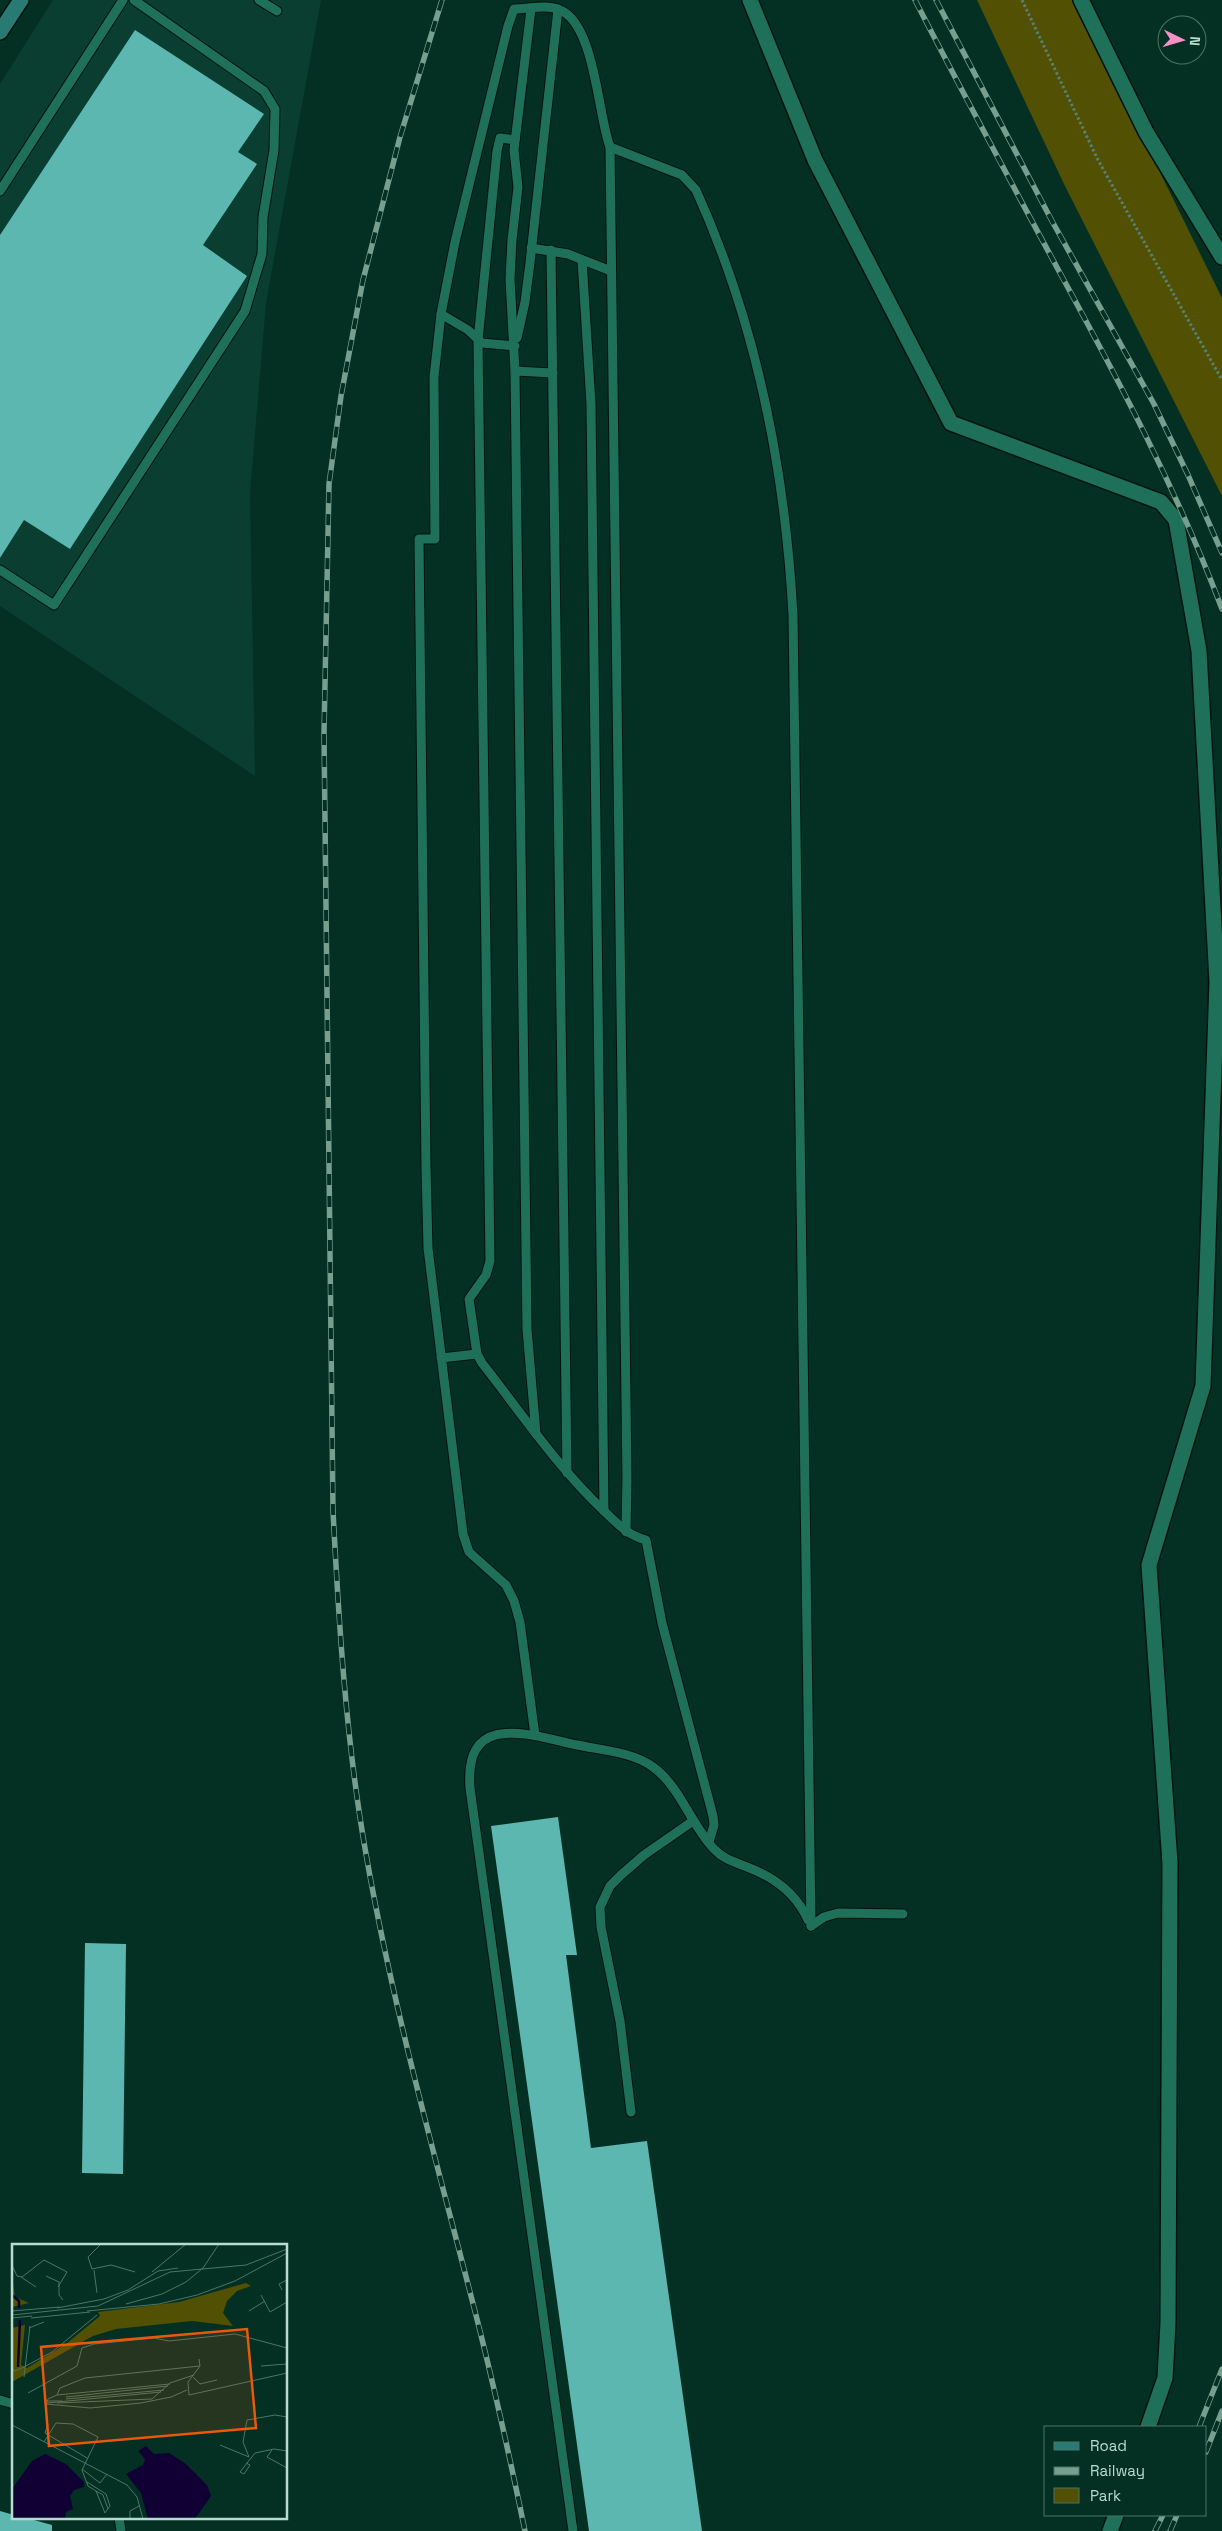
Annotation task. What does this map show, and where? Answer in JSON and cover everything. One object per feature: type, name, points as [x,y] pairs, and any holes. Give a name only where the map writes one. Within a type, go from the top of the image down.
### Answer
[{"type":"main road","points":[[0,32],[21,0]]},
{"type":"street","points":[[750,0],[815,160],[951,423],[1161,502],[1176,520],[1199,651],[1217,982],[1203,1386],[1149,1565],[1170,1872],[1168,2323],[1165,2378],[1148,2426]]},
{"type":"street","points":[[1081,0],[1146,132],[1222,257]]},
{"type":"street","points":[[1110,2531],[1116,2516]]},
{"type":"lane","points":[[0,191],[123,0]]},
{"type":"lane","points":[[0,570],[54,606],[245,311],[262,254],[263,217],[274,150],[275,109],[264,92],[134,0]]},
{"type":"lane","points":[[258,0],[277,12]]},
{"type":"lane","points":[[535,1735],[520,1622],[514,1601],[506,1585],[475,1559],[466,1544],[441,1358],[428,1248],[426,1210],[419,539],[435,539],[434,377],[441,314],[456,242],[508,26],[514,9],[558,9],[566,14],[580,31],[589,53],[610,147],[627,1478],[626,1532]]},
{"type":"lane","points":[[531,9],[515,140],[518,187],[510,278],[515,346],[527,1329],[537,1437]]},
{"type":"lane","points":[[515,346],[525,302],[558,9]]},
{"type":"lane","points":[[515,140],[500,138],[497,151],[478,340],[490,1261],[486,1275],[470,1299],[477,1354],[537,1437],[567,1473],[626,1532],[646,1540],[662,1623],[713,1816],[714,1825],[709,1842]]},
{"type":"lane","points":[[610,147],[682,175],[696,190],[752,342],[769,413],[785,512],[793,615],[811,1926]]},
{"type":"lane","points":[[531,248],[552,250],[612,271]]},
{"type":"lane","points":[[552,250],[567,1473]]},
{"type":"lane","points":[[582,260],[591,404],[604,1511]]},
{"type":"lane","points":[[441,314],[468,330],[478,340],[488,345],[515,346]]},
{"type":"lane","points":[[515,371],[553,373]]},
{"type":"lane","points":[[441,1358],[477,1354]]},
{"type":"lane","points":[[574,2531],[469,1779],[474,1753],[486,1739],[506,1732],[535,1735],[646,1763],[663,1777],[709,1842],[725,1858],[757,1871],[782,1886],[796,1898],[811,1926]]},
{"type":"lane","points":[[632,2112],[620,2021],[601,1927],[600,1907],[610,1886],[621,1875],[644,1855],[693,1820]]},
{"type":"lane","points":[[811,1926],[824,1917],[838,1913],[903,1914]]},
{"type":"lane","points":[[119,2518],[121,2531]]},
{"type":"path","points":[[1022,0],[1098,160],[1222,380]]},
{"type":"shaded area","points":[[53,0],[321,0],[266,303],[250,493],[255,776],[0,606],[0,84]]},
{"type":"green space","points":[[977,0],[1075,0],[1222,298],[1222,496],[1065,186]]},
{"type":"building","points":[[135,30],[264,114],[238,152],[257,164],[203,245],[247,276],[70,549],[24,520],[0,558],[0,235]]},
{"type":"building","points":[[558,1817],[577,1955],[566,1955],[591,2148],[647,2141],[702,2531],[589,2531],[491,1826]]},
{"type":"building","points":[[85,1943],[126,1944],[123,2174],[82,2173]]},
{"type":"building","points":[[0,2511],[12,2514],[12,2518],[27,2518],[52,2525],[52,2531],[0,2531]]},
{"type":"railway","points":[[442,0],[400,137],[363,280],[341,396],[329,484],[324,734],[333,1511],[348,1726],[359,1812],[377,1914],[418,2092],[479,2327],[525,2531]]},
{"type":"railway","points":[[915,0],[1147,438],[1187,523],[1222,609]]},
{"type":"railway","points":[[936,0],[1052,221],[1154,404],[1222,553]]},
{"type":"railway","points":[[1199,2426],[1222,2369]]},
{"type":"railway","points":[[1207,2449],[1222,2411]]},
{"type":"railway","points":[[1155,2531],[1162,2516]]},
{"type":"railway","points":[[1170,2531],[1177,2516]]}]
